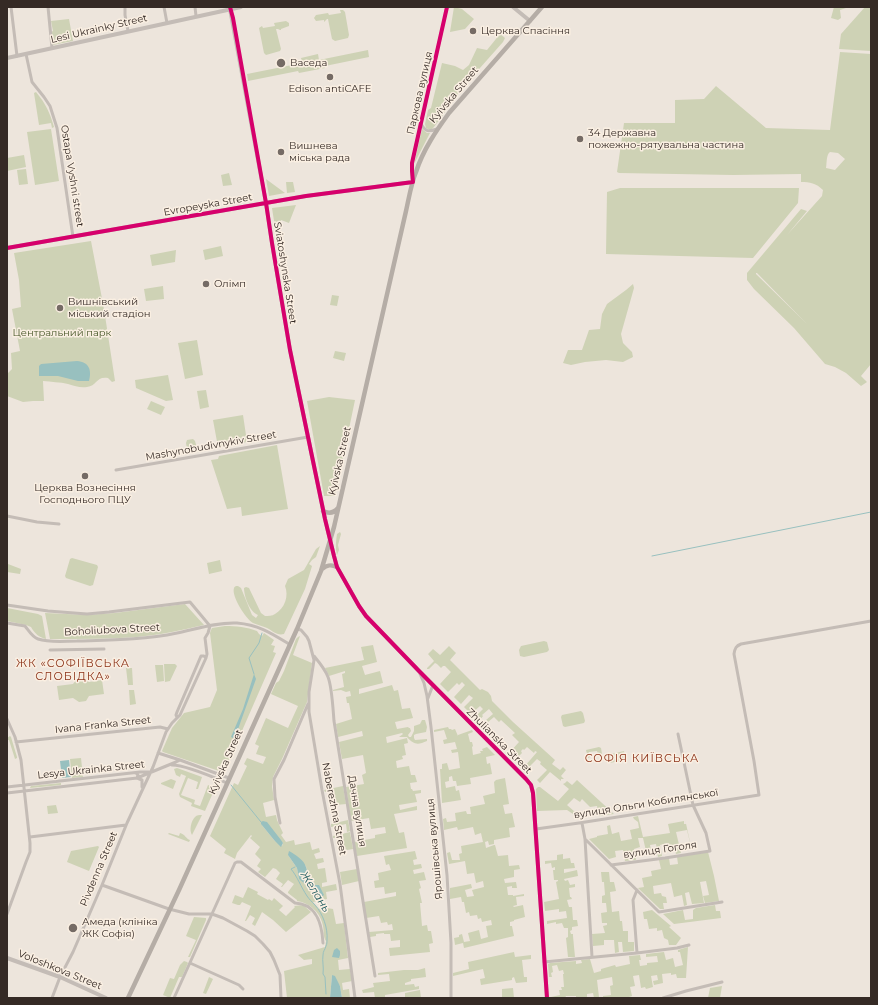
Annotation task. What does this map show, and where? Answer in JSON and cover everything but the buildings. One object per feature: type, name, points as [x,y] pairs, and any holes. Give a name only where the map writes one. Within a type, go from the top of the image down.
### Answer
[{"type":"main road","name":"Kyivska Street","points":[[128,998],[297,629],[321,571],[338,508],[413,182],[420,162],[437,129],[465,94],[542,7]]},
{"type":"main road","points":[[323,511],[328,513],[333,512],[338,508]]},
{"type":"main road","points":[[321,571],[329,565],[337,567]]},
{"type":"street","points":[[11,7],[17,56]]},
{"type":"street","points":[[48,7],[52,48]]},
{"type":"street","points":[[125,7],[128,31]]},
{"type":"street","points":[[164,7],[167,23]]},
{"type":"street","points":[[195,7],[196,16]]},
{"type":"street","name":"Lesi Ukrainky Street","points":[[7,58],[230,8],[241,7]]},
{"type":"street","name":"Паркова вулиця","points":[[413,182],[412,163],[447,7]]},
{"type":"street","points":[[513,7],[530,21]]},
{"type":"street","name":"Sviatoshynska Street","points":[[230,8],[266,203],[290,350],[330,540]]},
{"type":"street","name":"Ostapa Vyshni street","points":[[26,54],[32,82],[50,106],[57,128],[72,237]]},
{"type":"street","points":[[421,124],[426,130],[429,131],[437,129]]},
{"type":"street","name":"Evropeyska Street","points":[[7,248],[266,203],[413,182]]},
{"type":"street","name":"Mashynobudivnykiv Street","points":[[116,470],[308,437]]},
{"type":"street","points":[[7,516],[37,522],[59,524]]},
{"type":"street","name":"Zhulianska Street","points":[[330,540],[337,567],[366,616],[526,778],[531,785],[536,829],[547,998]]},
{"type":"street","name":"Boholiubova Street","points":[[7,605],[63,613],[87,614],[190,602],[210,626]]},
{"type":"street","name":"вулиця Ольги Кобилянської","points":[[536,829],[759,795],[734,654],[736,646],[871,621]]},
{"type":"street","name":"Boholiubova Street","points":[[7,623],[25,626],[37,639],[49,641],[137,638],[176,634],[229,623],[243,624],[264,629],[290,644]]},
{"type":"street","points":[[150,772],[168,729],[177,718],[176,714],[201,656],[206,658],[206,638],[210,626]]},
{"type":"street","name":"Naberezhna Street","points":[[297,629],[301,630],[308,637],[314,660],[309,702],[316,759],[340,884],[355,998]]},
{"type":"street","points":[[50,650],[104,649]]},
{"type":"street","name":"Дачна вулиця","points":[[312,654],[321,664],[328,676],[375,976]]},
{"type":"street","name":"Ярошівська вулиця","points":[[419,671],[424,683],[427,700],[436,766],[447,875],[451,943],[451,998]]},
{"type":"street","name":"Ярошівська вулиця","points":[[427,700],[433,685]]},
{"type":"street","points":[[280,823],[275,797],[274,778],[284,760],[309,702]]},
{"type":"street","points":[[7,720],[16,742],[20,760],[30,837],[30,852],[7,914]]},
{"type":"street","name":"Ivana Franka Street","points":[[16,742],[160,727],[168,729]]},
{"type":"street","points":[[678,734],[693,805]]},
{"type":"street","points":[[158,753],[180,760],[228,780]]},
{"type":"street","points":[[150,772],[180,760]]},
{"type":"street","points":[[168,765],[185,767],[228,780]]},
{"type":"street","points":[[136,772],[138,775],[137,778],[142,780],[141,791]]},
{"type":"street","name":"Lesya Ukrainka Street","points":[[7,787],[136,772],[150,772]]},
{"type":"street","name":"Lesya Ukrainka Street","points":[[7,793],[137,778],[150,772]]},
{"type":"street","name":"Pivdenna Street","points":[[52,998],[150,772]]},
{"type":"street","points":[[64,781],[64,786]]},
{"type":"street","name":"вулиця Гоголя","points":[[611,865],[710,851],[706,833],[693,805]]},
{"type":"street","points":[[582,823],[585,840],[592,957]]},
{"type":"street","points":[[30,837],[126,826]]},
{"type":"street","name":"вулиця Гоголя","points":[[585,840],[659,912],[722,902]]},
{"type":"street","points":[[174,998],[235,863],[237,862],[241,862],[295,903],[303,903],[315,913],[321,925],[323,943]]},
{"type":"street","points":[[102,885],[169,910],[189,914],[212,914],[223,918],[255,936],[270,952],[277,967],[280,975],[281,998]]},
{"type":"street","points":[[637,890],[633,900],[637,953]]},
{"type":"street","points":[[544,962],[637,953],[689,945]]},
{"type":"street","name":"Voloshkova Street","points":[[7,958],[60,977],[106,998]]},
{"type":"street","points":[[190,963],[239,985],[244,989]]},
{"type":"street","points":[[663,998],[722,982]]},
{"type":"green space","points":[[454,7],[462,9],[474,19],[465,29],[450,32]]},
{"type":"green space","points":[[834,7],[849,7],[840,10],[841,18],[838,20],[831,18]]},
{"type":"green space","points":[[865,7],[871,7],[871,51],[839,49],[841,34]]},
{"type":"green space","points":[[340,10],[345,12],[349,35],[348,38],[335,41],[332,39],[328,19],[324,22],[324,20],[316,21],[314,18],[316,15],[341,13]]},
{"type":"green space","points":[[69,19],[73,41],[53,45],[51,21]]},
{"type":"green space","points":[[286,21],[289,23],[289,26],[281,30],[276,29],[281,49],[280,51],[266,55],[264,53],[259,28],[262,26],[263,28],[275,26],[274,23]]},
{"type":"green space","points":[[500,34],[505,38],[503,42],[464,86],[434,127],[431,130],[426,128],[425,124],[428,110],[431,108],[442,63],[455,66],[463,70],[469,65],[477,48],[487,50]]},
{"type":"green space","points":[[368,50],[369,57],[325,66],[325,68],[299,73],[298,71],[248,81],[247,74],[302,63],[301,58],[318,54],[319,60]]},
{"type":"green space","points":[[840,52],[871,54],[871,364],[861,376],[867,382],[861,386],[846,373],[825,364],[794,328],[754,289],[747,280],[747,273],[801,209],[807,211],[787,235],[822,196],[823,190],[813,183],[801,182],[801,174],[733,175],[617,172],[624,123],[675,123],[675,100],[704,99],[716,86],[766,128],[830,130]],"holes":[[[830,152],[838,153],[845,159],[835,170],[826,168],[827,157]],[[757,273],[807,324],[756,274]]]},
{"type":"green space","points":[[36,92],[49,113],[54,127],[52,128],[51,123],[39,125],[34,93]]},
{"type":"green space","points":[[51,129],[59,181],[35,185],[27,132]]},
{"type":"green space","points":[[422,129],[427,133],[430,133],[414,164]]},
{"type":"green space","points":[[24,155],[26,167],[7,171],[7,158]]},
{"type":"green space","points":[[26,169],[28,184],[19,185],[17,170]]},
{"type":"green space","points":[[229,173],[232,185],[223,186],[221,175]]},
{"type":"green space","points":[[266,179],[285,193],[269,196]]},
{"type":"green space","points":[[286,182],[293,182],[295,192],[287,193]]},
{"type":"green space","points":[[620,188],[799,188],[798,203],[753,258],[606,254],[607,192]]},
{"type":"green space","points":[[296,205],[289,223],[281,220],[276,234],[272,208]]},
{"type":"green space","name":"Центральний парк","points":[[91,241],[104,309],[115,381],[112,382],[108,378],[101,378],[93,385],[78,387],[68,384],[43,381],[44,401],[23,402],[7,396],[7,374],[12,369],[11,353],[20,351],[12,309],[21,307],[19,280],[14,253]]},
{"type":"green space","points":[[221,246],[223,256],[205,260],[203,250]]},
{"type":"green space","points":[[176,250],[175,262],[152,266],[150,255]]},
{"type":"green space","points":[[633,284],[634,288],[621,334],[623,343],[632,352],[633,357],[623,362],[606,360],[571,365],[563,363],[568,350],[582,350],[589,330],[600,329],[602,314],[607,304]]},
{"type":"green space","points":[[163,286],[164,299],[146,301],[144,289]]},
{"type":"green space","points":[[332,295],[339,296],[337,306],[330,305]]},
{"type":"green space","points":[[197,340],[203,375],[185,379],[178,343]]},
{"type":"green space","points":[[335,351],[346,353],[344,361],[333,358]]},
{"type":"green space","points":[[168,375],[173,400],[166,401],[136,388],[135,380]]},
{"type":"green space","points":[[206,390],[209,407],[200,409],[197,391]]},
{"type":"green space","points":[[329,397],[355,400],[335,496],[324,496],[307,401]]},
{"type":"green space","points":[[151,401],[165,407],[161,415],[147,409]]},
{"type":"green space","points":[[243,415],[247,442],[218,447],[213,420]]},
{"type":"green space","points":[[193,439],[197,448],[187,449],[187,440]]},
{"type":"green space","points":[[277,445],[288,509],[242,516],[241,507],[227,509],[211,460],[218,459],[219,456]]},
{"type":"green space","points":[[340,532],[341,534],[338,545],[339,550],[337,555],[337,534]]},
{"type":"green space","points":[[320,546],[316,557],[309,564],[312,566],[305,589],[284,634],[277,634],[250,621],[237,602],[234,587],[238,586],[241,588],[252,615],[256,618],[258,615],[252,611],[246,600],[244,588],[246,587],[249,588],[261,613],[265,616],[274,615],[284,605],[287,594],[285,586],[288,579],[304,570],[316,549]]},
{"type":"green space","points":[[72,558],[97,565],[98,567],[93,585],[90,586],[66,578],[65,576],[70,559]]},
{"type":"green space","points":[[220,560],[222,571],[209,574],[207,563]]},
{"type":"green space","points":[[8,564],[21,569],[20,574],[7,572]]},
{"type":"green space","points":[[185,604],[204,625],[162,634],[137,637],[104,639],[50,639],[45,613],[87,615]]},
{"type":"green space","points":[[7,608],[42,616],[46,639],[37,635],[31,627],[7,621]]},
{"type":"green space","points":[[225,626],[257,631],[262,636],[264,633],[274,640],[271,645],[275,646],[273,652],[276,653],[231,756],[224,771],[222,772],[162,751],[172,728],[184,713],[210,707],[217,690],[210,633],[212,628]]},
{"type":"green space","points":[[300,636],[293,655],[312,663],[307,702],[273,777],[272,786],[274,800],[263,803],[266,817],[276,815],[283,833],[281,835],[286,842],[294,840],[295,845],[310,842],[312,850],[319,848],[320,852],[314,854],[316,859],[323,858],[324,862],[317,864],[318,869],[325,868],[327,882],[322,883],[322,887],[336,884],[337,890],[326,892],[327,899],[313,902],[319,909],[333,909],[336,924],[344,923],[348,958],[338,960],[339,970],[350,969],[352,981],[342,983],[343,990],[349,989],[350,998],[342,998],[340,986],[332,975],[330,998],[287,998],[284,971],[312,964],[312,959],[304,960],[298,955],[325,947],[326,941],[322,921],[314,909],[302,902],[297,901],[288,893],[294,884],[288,880],[281,887],[283,884],[276,879],[280,873],[276,869],[273,868],[265,877],[258,872],[261,869],[257,866],[261,860],[255,854],[260,847],[250,838],[252,836],[251,835],[237,853],[235,859],[224,853],[226,849],[210,836],[234,783],[238,785],[247,766],[244,764],[247,758],[263,764],[266,757],[256,754],[259,746],[255,744],[266,718],[288,728],[298,706],[271,694],[284,671],[298,637]],"holes":[[[261,824],[283,843],[282,846],[274,840]],[[288,855],[306,866],[308,880],[310,883],[299,879],[297,868]]]},
{"type":"green space","points":[[544,641],[547,642],[549,650],[547,652],[524,657],[520,656],[519,650],[521,646]]},
{"type":"green space","points":[[373,645],[377,662],[362,666],[365,675],[380,671],[383,683],[359,689],[359,694],[392,685],[394,691],[398,690],[402,709],[410,708],[413,718],[395,722],[397,729],[410,728],[411,731],[408,735],[411,737],[414,731],[414,726],[420,724],[422,720],[425,720],[427,727],[426,732],[414,735],[414,738],[415,740],[427,739],[427,741],[419,744],[414,743],[407,737],[399,737],[403,734],[402,733],[386,737],[387,743],[407,738],[408,743],[404,744],[406,755],[402,756],[403,759],[396,761],[397,768],[409,766],[411,775],[415,775],[417,782],[410,783],[411,789],[413,791],[421,790],[421,793],[415,794],[417,802],[399,805],[400,810],[417,806],[417,810],[394,814],[399,833],[404,832],[407,848],[357,856],[354,842],[375,838],[375,835],[386,833],[385,827],[371,829],[369,818],[351,821],[346,787],[364,784],[362,775],[366,773],[363,755],[342,759],[339,742],[363,736],[362,731],[338,737],[336,724],[352,719],[349,703],[347,703],[346,697],[351,696],[350,691],[333,691],[344,687],[342,674],[345,673],[345,671],[329,676],[325,668],[364,660],[361,647]]},
{"type":"green space","points":[[449,646],[456,653],[450,660],[480,690],[482,689],[488,692],[492,701],[555,760],[552,764],[560,770],[563,767],[566,770],[561,776],[564,779],[561,779],[561,781],[550,772],[540,783],[537,780],[547,770],[540,764],[541,762],[537,759],[527,769],[525,766],[537,752],[535,751],[534,753],[527,747],[521,751],[522,753],[517,758],[510,752],[519,742],[512,735],[515,733],[501,720],[499,722],[494,717],[488,722],[486,720],[493,714],[489,709],[482,715],[483,716],[480,720],[475,717],[483,709],[480,706],[471,714],[464,707],[473,698],[469,695],[461,704],[454,697],[465,685],[462,682],[459,685],[457,683],[448,692],[440,684],[451,672],[445,666],[441,668],[435,663],[427,669],[434,661],[428,654],[433,649],[440,655]]},
{"type":"green space","points":[[164,664],[175,664],[177,666],[170,681],[165,682]]},
{"type":"green space","points":[[155,665],[163,665],[164,681],[157,682]]},
{"type":"green space","points":[[126,668],[132,668],[133,685],[128,685]]},
{"type":"green space","points":[[86,678],[89,682],[102,680],[104,694],[89,696],[86,701],[79,702],[73,698],[59,700],[57,686],[73,684],[76,680]]},
{"type":"green space","points":[[129,690],[134,690],[136,704],[130,705]]},
{"type":"green space","points":[[581,711],[585,721],[584,723],[565,727],[563,726],[562,715]]},
{"type":"green space","points":[[448,727],[452,730],[455,729],[458,736],[472,730],[473,732],[468,734],[470,742],[472,742],[473,746],[473,755],[481,753],[480,751],[483,751],[482,749],[487,747],[495,755],[486,757],[487,764],[490,763],[492,774],[470,778],[471,784],[457,786],[456,781],[453,781],[452,776],[449,777],[449,781],[445,782],[446,788],[455,786],[456,791],[459,790],[461,800],[442,803],[440,769],[442,769],[442,764],[447,763],[449,770],[460,768],[458,752],[452,753],[451,750],[457,749],[455,742],[444,744],[443,740],[447,739],[444,730],[434,732],[434,730]]},
{"type":"green space","points":[[10,736],[17,757],[15,759],[9,740],[7,740]]},
{"type":"green space","points":[[599,747],[601,748],[602,754],[598,755],[597,751],[589,752],[590,757],[588,758],[586,750]]},
{"type":"green space","points":[[624,751],[626,760],[609,763],[607,755]]},
{"type":"green space","points":[[81,758],[83,777],[72,778],[70,759]]},
{"type":"green space","points":[[177,768],[202,777],[198,789],[196,789],[198,782],[188,778],[181,795],[195,800],[194,804],[200,806],[208,785],[215,788],[205,811],[191,806],[192,803],[180,797],[179,794],[186,776],[181,774],[180,777],[176,775],[174,769]]},
{"type":"green space","points":[[505,778],[509,804],[503,805],[505,814],[512,813],[515,827],[509,828],[510,837],[494,840],[494,844],[489,845],[488,841],[485,842],[486,848],[495,845],[498,856],[508,855],[509,866],[519,865],[520,869],[514,870],[514,877],[504,879],[505,883],[516,882],[517,888],[512,888],[512,886],[507,887],[508,895],[513,896],[524,894],[524,896],[516,897],[517,905],[513,906],[523,905],[525,917],[510,922],[514,936],[464,948],[463,943],[455,945],[454,938],[459,937],[459,935],[462,934],[464,942],[470,941],[468,933],[479,930],[481,939],[488,937],[486,926],[492,925],[491,920],[482,922],[481,918],[478,919],[477,915],[470,916],[469,912],[466,913],[464,902],[462,902],[461,897],[450,899],[450,888],[471,884],[472,888],[465,890],[467,897],[474,896],[472,890],[484,887],[483,881],[476,883],[474,873],[467,874],[465,861],[449,864],[447,853],[450,852],[452,860],[460,860],[459,854],[462,853],[461,846],[483,842],[481,833],[475,835],[473,827],[458,830],[457,827],[444,830],[443,819],[446,818],[447,822],[456,821],[455,813],[466,811],[467,814],[471,814],[470,807],[485,804],[483,796],[495,793],[494,782]]},
{"type":"green space","points":[[171,779],[176,781],[173,789],[161,784],[161,783]]},
{"type":"green space","points":[[577,780],[614,814],[599,816],[597,806],[590,807],[582,799],[580,802],[574,798],[567,805],[575,812],[573,814],[567,810],[537,811],[536,789],[538,787],[558,801],[569,789],[563,784],[567,781],[572,785]]},
{"type":"green space","points":[[61,783],[61,785],[30,788],[31,786]]},
{"type":"green space","points":[[343,786],[346,804],[336,805],[333,790],[325,792],[324,790]]},
{"type":"green space","points":[[56,805],[58,813],[48,814],[47,806]]},
{"type":"green space","points":[[202,815],[192,835],[192,821],[195,817]]},
{"type":"green space","points":[[638,816],[643,837],[670,833],[668,824],[684,821],[684,824],[686,824],[685,819],[692,851],[687,830],[676,832],[681,853],[676,854],[674,845],[668,846],[667,843],[660,845],[662,856],[658,857],[656,844],[650,845],[651,850],[646,851],[643,838],[638,838],[640,847],[634,849],[636,860],[625,861],[623,850],[615,851],[616,857],[609,859],[589,839],[608,834],[607,826],[610,825],[612,834],[619,832],[621,841],[632,839],[630,830],[639,828],[638,822],[633,817]]},
{"type":"green space","points":[[348,820],[350,831],[347,832],[346,824],[331,827],[331,824]]},
{"type":"green space","points":[[350,832],[353,849],[342,850],[342,837],[333,838],[333,836]]},
{"type":"green space","points":[[180,833],[190,840],[189,842],[168,834],[179,836]]},
{"type":"green space","points":[[99,847],[89,871],[67,862],[71,851]]},
{"type":"green space","points":[[415,851],[417,859],[413,860],[414,865],[421,864],[422,868],[413,870],[414,874],[424,872],[426,880],[419,881],[422,903],[420,903],[422,926],[427,925],[428,931],[431,931],[433,943],[429,944],[430,952],[390,956],[389,948],[400,947],[400,940],[391,941],[390,934],[384,933],[376,934],[376,936],[370,937],[369,932],[393,930],[392,924],[388,925],[387,922],[381,923],[379,916],[366,918],[364,902],[396,896],[396,892],[385,894],[384,887],[375,888],[374,881],[379,880],[378,873],[391,870],[389,864],[386,865],[384,856]]},
{"type":"green space","points":[[708,852],[719,901],[705,903],[703,896],[709,895],[706,881],[700,882],[704,903],[692,904],[689,892],[685,893],[687,905],[684,906],[682,895],[674,897],[671,883],[653,886],[654,894],[661,893],[662,896],[666,897],[667,903],[663,903],[664,909],[660,909],[638,888],[644,887],[642,878],[652,876],[651,871],[661,869],[659,860],[669,858],[670,865],[678,864],[677,857]]},
{"type":"green space","points":[[563,854],[563,859],[570,858],[571,863],[574,863],[575,868],[564,869],[564,873],[577,870],[578,876],[564,879],[565,881],[568,880],[570,885],[575,884],[575,887],[569,888],[570,897],[572,899],[567,900],[569,907],[572,907],[573,920],[577,920],[578,926],[572,927],[572,930],[570,931],[571,934],[573,934],[575,957],[568,957],[566,938],[568,937],[568,928],[564,928],[562,923],[556,924],[556,922],[547,924],[547,921],[567,918],[566,911],[559,912],[559,909],[545,911],[544,902],[559,899],[556,882],[558,880],[554,880],[553,870],[555,870],[555,867],[552,868],[551,863],[545,864],[545,861],[557,860],[557,855]]},
{"type":"green space","points":[[357,869],[359,881],[342,885],[340,872]]},
{"type":"green space","points":[[601,872],[609,872],[610,882],[614,882],[616,891],[610,892],[612,912],[619,911],[623,931],[628,931],[628,942],[634,942],[634,951],[623,952],[622,942],[618,942],[619,952],[615,953],[614,940],[604,940],[604,945],[593,946],[592,934],[605,933],[603,926],[607,925],[607,923],[602,923],[601,913],[607,912],[606,903],[602,903],[602,896],[605,895],[604,882],[602,882]]},
{"type":"green space","points":[[248,887],[258,892],[257,894],[268,900],[269,899],[272,901],[274,898],[283,906],[279,910],[286,916],[295,907],[294,906],[303,905],[311,912],[286,932],[262,912],[255,926],[252,924],[255,918],[250,915],[245,921],[251,906],[242,902],[240,905],[232,903],[235,895],[243,898]]},
{"type":"green space","points":[[715,905],[716,911],[720,911],[721,918],[674,924],[663,914],[683,910],[685,920],[693,919],[693,910],[696,908]]},
{"type":"green space","points":[[652,910],[671,926],[669,927],[681,938],[676,945],[669,945],[668,940],[664,938],[662,930],[657,931],[657,928],[649,929],[647,919],[644,919],[643,912]]},
{"type":"green space","points":[[194,917],[206,918],[206,920],[190,957],[188,957],[196,940],[186,936]]},
{"type":"green space","points":[[688,947],[686,978],[677,978],[676,974],[671,975],[671,973],[662,974],[663,983],[654,985],[653,981],[658,980],[657,975],[651,976],[653,987],[646,989],[645,987],[641,988],[639,975],[633,976],[635,986],[630,987],[632,996],[629,998],[603,998],[603,996],[611,995],[610,986],[613,985],[612,977],[597,980],[599,997],[602,998],[594,998],[593,993],[587,994],[587,998],[566,996],[565,998],[551,998],[560,995],[559,990],[562,990],[561,987],[564,987],[564,974],[563,970],[559,971],[557,965],[552,966],[552,977],[549,977],[548,964],[550,963],[576,961],[576,964],[582,963],[581,960],[590,959],[594,973],[601,971],[601,969],[615,965],[616,967],[630,964],[629,956],[640,955],[640,966],[647,965],[647,963],[658,962],[657,956],[646,957],[646,954],[664,952],[666,960],[673,958],[675,967],[683,965],[680,952],[678,952],[678,950]]},
{"type":"green space","points":[[514,952],[515,957],[531,955],[531,959],[522,960],[524,977],[527,977],[527,982],[516,983],[514,977],[512,980],[481,985],[480,979],[485,978],[483,969],[453,976],[453,973],[469,969],[468,962]]},
{"type":"green space","points":[[184,961],[188,963],[182,977],[179,977],[170,998],[163,995],[170,978],[174,979],[180,965]]},
{"type":"green space","points":[[425,968],[426,977],[411,979],[411,981],[405,983],[405,985],[414,984],[415,987],[419,986],[419,989],[385,995],[385,998],[375,998],[374,992],[363,993],[362,990],[374,987],[373,983],[390,981],[389,974],[378,975],[378,973],[418,970]]},
{"type":"green space","points":[[209,977],[213,979],[206,994],[203,993]]},
{"type":"green space","points":[[722,986],[720,998],[708,998],[710,988]]},
{"type":"green space","points":[[513,988],[514,998],[502,998],[502,989]]},
{"type":"green space","points":[[420,990],[421,998],[405,998],[405,993]]},
{"type":"water","points":[[77,361],[84,363],[89,367],[89,381],[78,381],[58,376],[39,376],[39,366],[41,364]]},
{"type":"water","points":[[254,674],[256,679],[237,732],[233,738],[231,737],[243,709]]},
{"type":"water","points":[[69,760],[71,777],[62,778],[60,761]]},
{"type":"water","points":[[263,821],[267,822],[281,840],[283,843],[281,847],[261,824]]},
{"type":"water","points":[[289,851],[302,860],[306,867],[310,884],[305,884],[299,879],[297,868],[288,855]]},
{"type":"water","points":[[315,885],[319,885],[324,895],[321,897],[318,896],[314,889]]},
{"type":"water","points":[[337,948],[340,951],[339,958],[332,957],[334,950]]},
{"type":"water","points":[[332,975],[335,976],[340,986],[342,998],[330,998]]},
{"type":"waterway","points":[[652,556],[871,512]]},
{"type":"waterway","name":"Желань","points":[[254,674],[249,658],[259,643],[262,633]]},
{"type":"waterway","name":"Желань","points":[[231,785],[261,822]]},
{"type":"waterway","name":"Желань","points":[[295,867],[291,869],[307,896],[320,913],[326,926],[327,942],[323,952],[323,974],[325,977],[326,994]]},
{"type":"cycle path","points":[[230,7],[266,203],[290,350],[325,519],[337,567],[366,616],[531,785],[533,793],[547,998]]},
{"type":"cycle path","points":[[7,248],[306,196],[413,182],[412,163],[447,7]]},
{"type":"place","name":"Церква Спасіння","points":[[473,31]]},
{"type":"place","name":"Васеда","points":[[281,63]]},
{"type":"place","name":"Edison antiCAFE","points":[[330,77]]},
{"type":"place","name":"34 Державна пожежно-рятувальна частина","points":[[580,139]]},
{"type":"place","name":"Вишнева міська рада","points":[[281,152]]},
{"type":"place","name":"Олімп","points":[[206,284]]},
{"type":"place","name":"Вишнівський міський стадіон","points":[[60,308]]},
{"type":"place","name":"Церква Вознесіння Господнього ПЦУ","points":[[85,476]]},
{"type":"place","name":"Амеда (клініка ЖК Софія)","points":[[73,928]]},
{"type":"district","name":"ЖК «СОФІЇВСЬКА СЛОБІДКА»","points":[[73,670]]},
{"type":"district","name":"СОФІЯ КИЇВСЬКА","points":[[642,759]]}]
